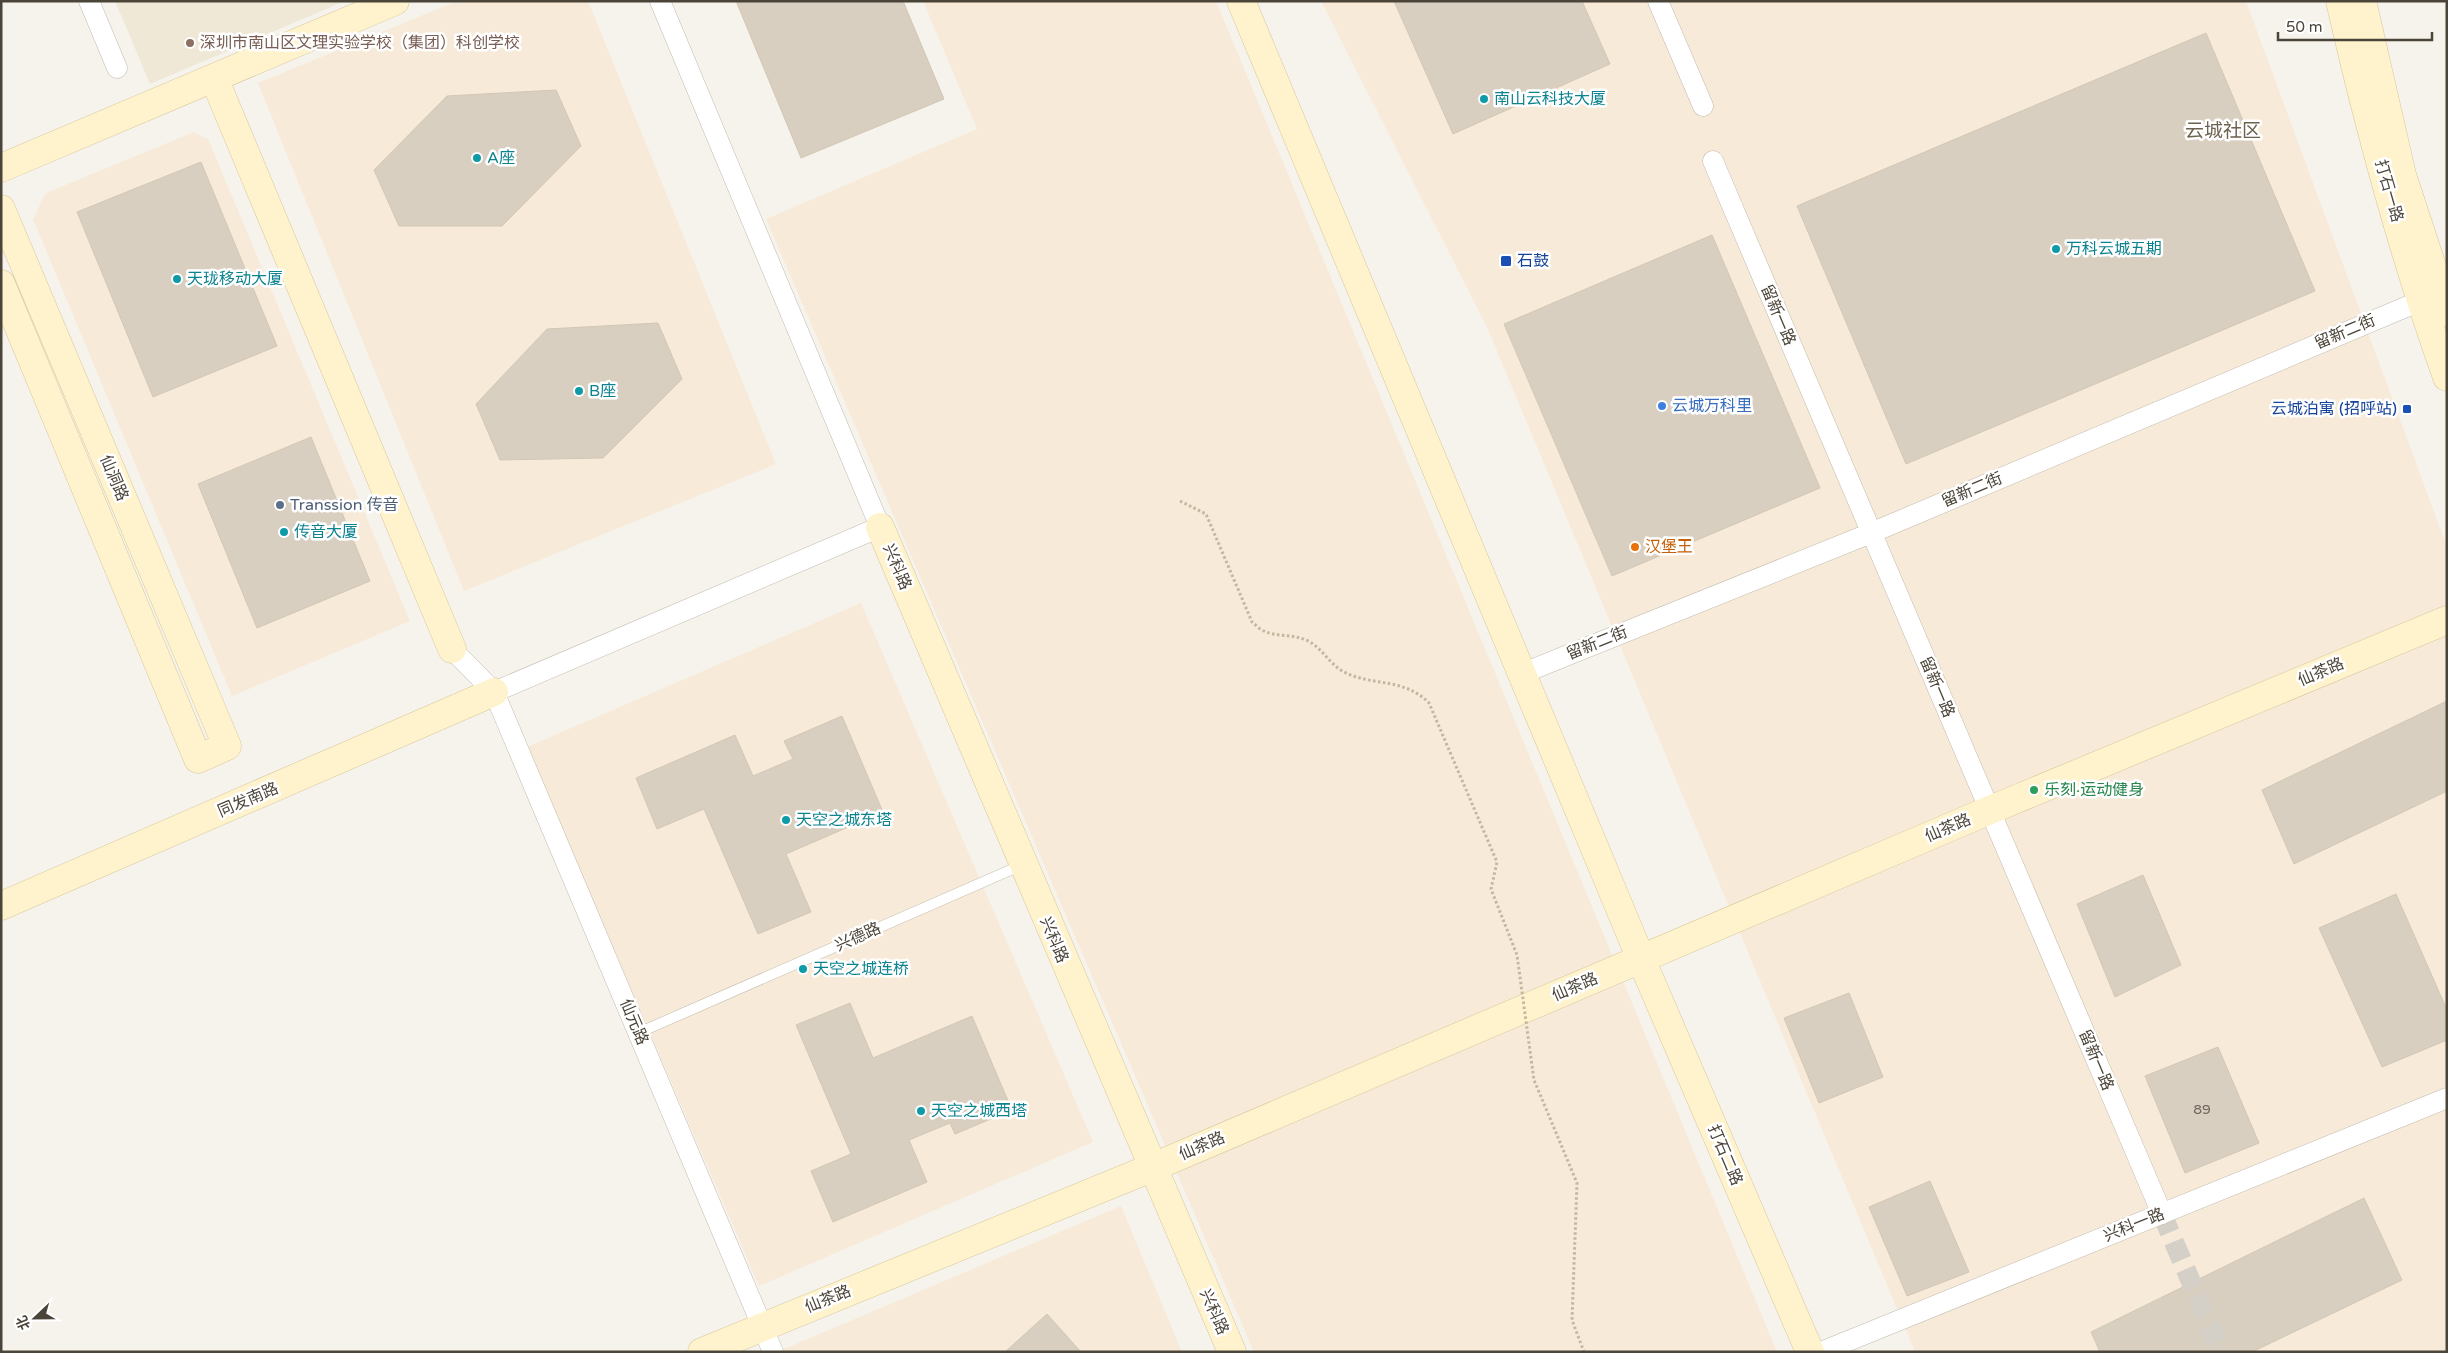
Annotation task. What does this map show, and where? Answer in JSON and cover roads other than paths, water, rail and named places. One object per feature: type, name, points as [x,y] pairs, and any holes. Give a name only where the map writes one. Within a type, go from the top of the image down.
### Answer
[{"type":"main road","points":[[1,168],[396,1]]},
{"type":"main road","name":"打石二路","points":[[1240,1],[1640,959],[1810,1352]]},
{"type":"main road","name":"打石一路","points":[[2340,1],[2361,94],[2420,300],[2447,377]]},
{"type":"main road","name":"打石一路","points":[[2362,1],[2402,175],[2447,312]]},
{"type":"main road","points":[[214,78],[452,649]]},
{"type":"main road","name":"仙洞路","points":[[1,209],[227,746],[198,758],[1,284]]},
{"type":"main road","name":"兴科路","points":[[880,527],[1022,865],[1232,1352]]},
{"type":"main road","name":"仙茶路","points":[[702,1352],[1152,1168],[1990,810],[2447,620]]},
{"type":"main road","name":"同发南路","points":[[1,906],[494,692]]},
{"type":"street","points":[[89,1],[117,68]]},
{"type":"street","points":[[452,649],[494,692],[880,527],[660,1]]},
{"type":"street","points":[[1658,1],[1703,106]]},
{"type":"street","name":"留新一路","points":[[1713,160],[2162,1214]]},
{"type":"street","name":"留新二街","points":[[1521,674],[1872,533],[2420,300]]},
{"type":"street","name":"仙元路","points":[[494,692],[773,1352]]},
{"type":"street","name":"兴科一路","points":[[1821,1352],[2447,1098]]},
{"type":"lane","name":"兴德路","points":[[638,1033],[1022,865]]},
{"type":"tunnel","points":[[2162,1214],[2221,1352]]},
{"type":"place","name":"深圳市南山区文理实验学校（集团）科创学校","points":[[190,43]]},
{"type":"place","name":"南山云科技大厦","points":[[1484,99]]},
{"type":"place","name":"A座","points":[[477,158]]},
{"type":"place","name":"万科云城五期","points":[[2056,249]]},
{"type":"place","name":"石鼓","points":[[1506,261]]},
{"type":"place","name":"天珑移动大厦","points":[[177,279]]},
{"type":"place","name":"B座","points":[[579,391]]},
{"type":"place","name":"云城万科里","points":[[1662,406]]},
{"type":"place","name":"云城泊寓 (招呼站)","points":[[2407,409]]},
{"type":"place","name":"Transsion 传音","points":[[280,505]]},
{"type":"place","name":"传音大厦","points":[[284,532]]},
{"type":"place","name":"汉堡王","points":[[1635,547]]},
{"type":"place","name":"乐刻·运动健身","points":[[2034,790]]},
{"type":"place","name":"天空之城东塔","points":[[786,820]]},
{"type":"place","name":"天空之城连桥","points":[[803,969]]},
{"type":"place","name":"天空之城西塔","points":[[921,1111]]},
{"type":"district","name":"云城社区","points":[[2223,131]]}]
